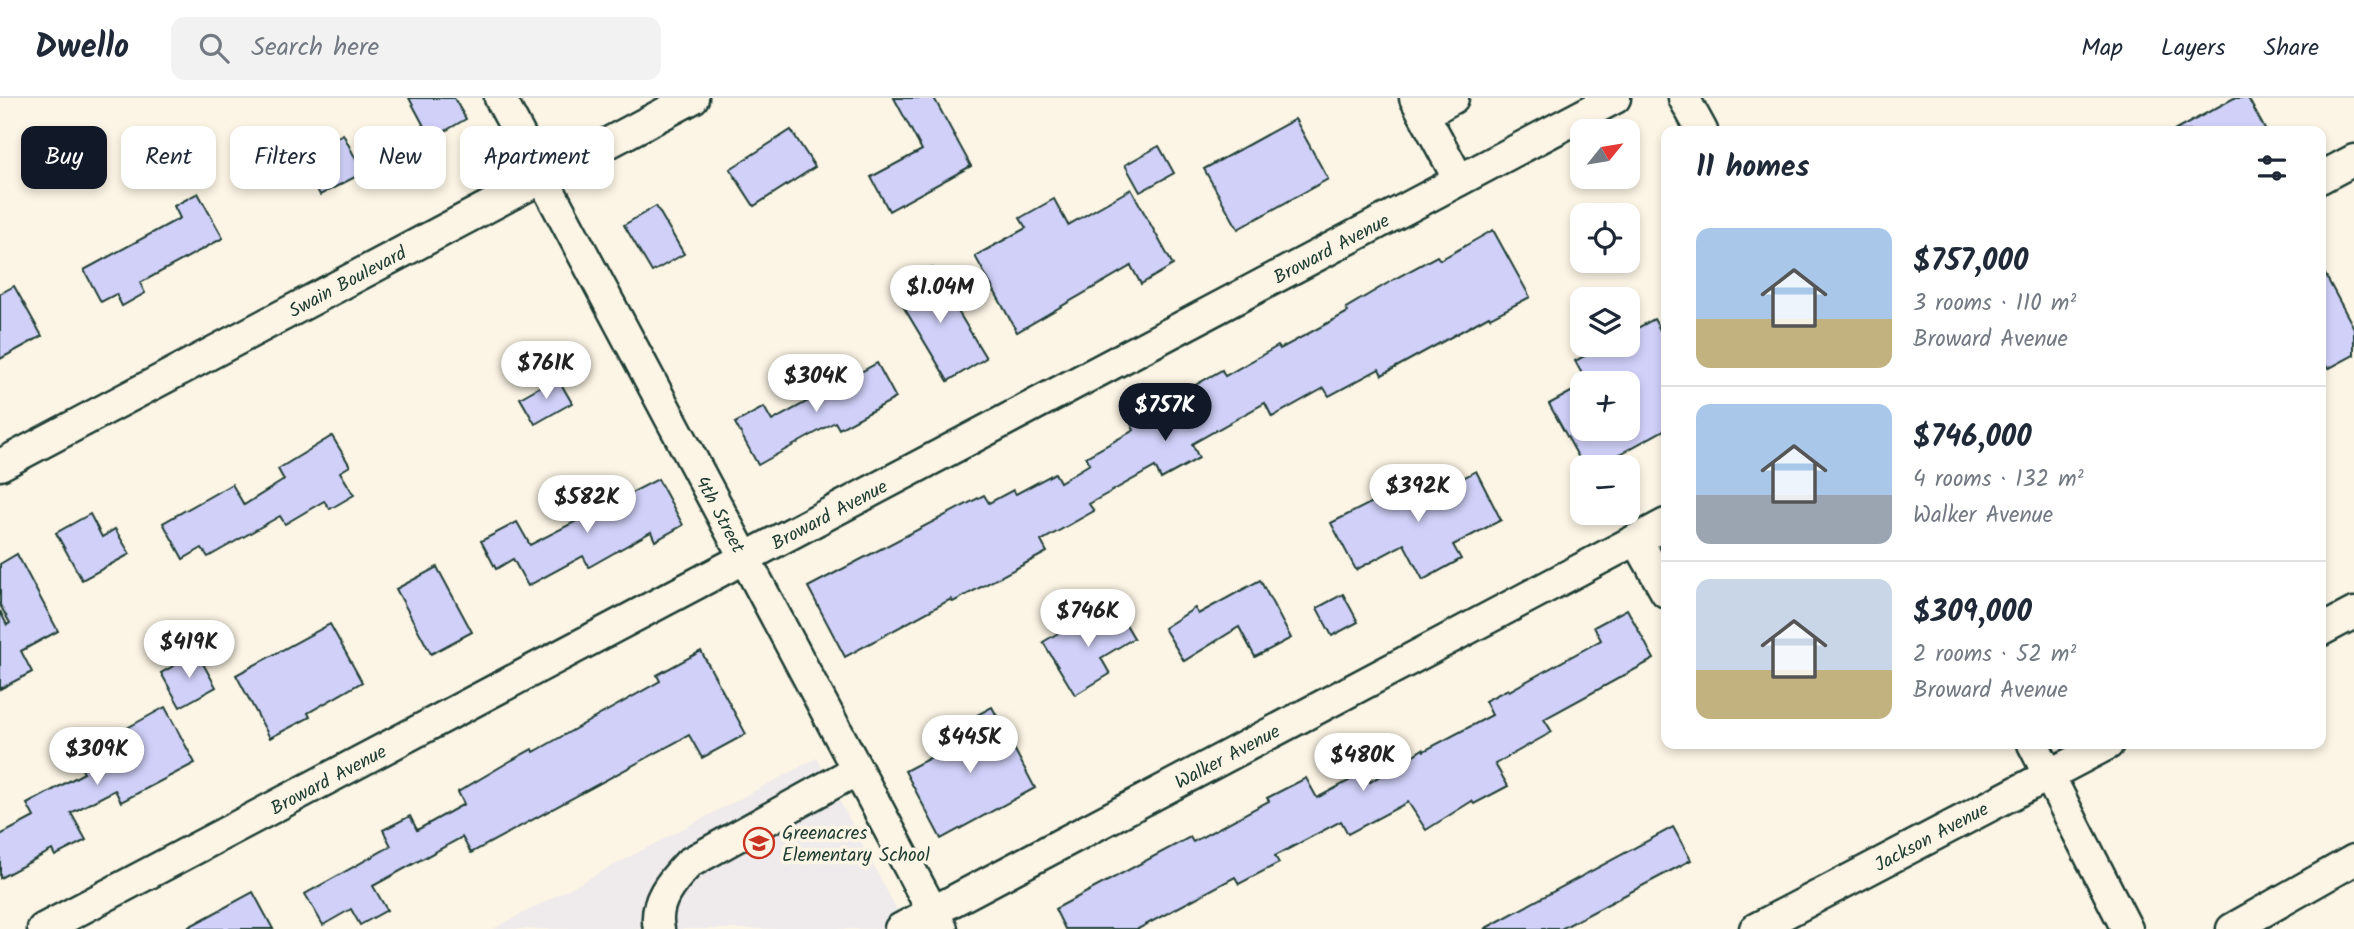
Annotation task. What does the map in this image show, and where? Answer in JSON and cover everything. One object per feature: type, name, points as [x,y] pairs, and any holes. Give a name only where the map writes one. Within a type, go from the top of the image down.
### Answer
[{"type":"street","name":"4th Street","points":[[500,98],[515,126]]},
{"type":"street","name":"Swain Boulevard","points":[[614,140],[693,98]]},
{"type":"street","points":[[1454,98],[1420,106],[1459,180]]},
{"type":"street","name":"Broward Avenue","points":[[43,929],[1615,98]]},
{"type":"street","points":[[1684,98],[1699,126]]},
{"type":"street","points":[[2326,175],[2354,160]]},
{"type":"street","name":"Swain Boulevard","points":[[0,465],[521,189]]},
{"type":"street","name":"4th Street","points":[[548,189],[938,920]]},
{"type":"street","name":"Walker Avenue","points":[[900,929],[938,920],[1661,527]]},
{"type":"street","points":[[1637,540],[1661,583]]},
{"type":"street","points":[[2326,628],[2354,613]]},
{"type":"street","points":[[2036,749],[2127,929]]},
{"type":"street","name":"Jackson Avenue","points":[[1755,929],[1797,919],[2098,749]]},
{"type":"street","points":[[659,929],[656,915],[669,883],[689,863],[858,770]]},
{"type":"street","points":[[2232,929],[2354,860]]},
{"type":"shaded area","name":"Greenacres Elementary School","points":[[817,758],[907,929],[493,929]]},
{"type":"building","points":[[409,98],[454,98],[466,119],[446,130],[446,126],[424,126]]},
{"type":"building","points":[[894,98],[934,98],[971,166],[889,211],[871,177],[922,150]]},
{"type":"building","points":[[2234,98],[2248,98],[2263,126],[2183,126]]},
{"type":"building","points":[[1295,119],[1328,179],[1238,229],[1204,169]]},
{"type":"building","points":[[791,130],[815,167],[754,206],[730,169]]},
{"type":"building","points":[[343,134],[354,155],[354,178],[340,185],[340,136]]},
{"type":"building","points":[[1159,146],[1174,173],[1140,192],[1125,165]]},
{"type":"building","points":[[317,189],[332,189],[320,195]]},
{"type":"building","points":[[1131,189],[1173,265],[1141,284],[1131,266],[1017,332],[975,256],[1026,228],[1020,218],[1054,199],[1068,225]]},
{"type":"building","points":[[198,193],[223,238],[140,283],[145,293],[122,306],[116,294],[101,302],[84,270],[180,218],[174,206]]},
{"type":"building","points":[[656,206],[684,254],[652,272],[624,225]]},
{"type":"building","points":[[1493,230],[1530,297],[1490,318],[1489,316],[1382,375],[1379,369],[1329,396],[1324,388],[1272,417],[1265,403],[1192,444],[1199,458],[1161,479],[1155,467],[1089,504],[1094,511],[1041,541],[1047,552],[953,602],[951,599],[845,657],[808,587],[984,495],[989,503],[1013,490],[1016,494],[1055,473],[1060,482],[1090,464],[1086,457],[1134,430],[1131,424],[1186,393],[1185,391],[1222,370],[1225,376],[1278,346],[1280,349],[1348,312],[1346,308],[1398,277],[1437,256],[1440,260]]},
{"type":"building","points":[[932,268],[986,358],[948,381],[894,291]]},
{"type":"building","points":[[2326,276],[2354,328],[2354,355],[2328,369]]},
{"type":"building","points":[[14,286],[42,336],[0,359],[0,294]]},
{"type":"building","points":[[1654,319],[1661,332],[1661,432],[1621,455],[1577,455],[1549,404],[1570,393],[1570,441],[1640,441],[1640,371],[1580,371],[1575,361],[1582,357],[1640,357],[1640,327]]},
{"type":"building","points":[[877,363],[896,398],[839,429],[835,422],[758,465],[735,423],[764,407],[772,421]]},
{"type":"building","points":[[557,377],[572,403],[535,424],[520,398]]},
{"type":"building","points":[[332,436],[350,466],[340,472],[354,495],[330,509],[324,501],[285,524],[280,516],[208,557],[202,548],[183,559],[163,523],[232,484],[244,505],[284,480],[278,469]]},
{"type":"building","points":[[1476,471],[1501,520],[1453,545],[1461,559],[1423,580],[1404,544],[1356,570],[1331,523],[1418,479],[1427,497]]},
{"type":"building","points":[[658,479],[683,525],[655,541],[651,532],[589,567],[583,556],[528,586],[513,559],[496,569],[481,541],[517,522],[530,545]]},
{"type":"building","points":[[90,514],[102,537],[115,529],[130,554],[82,580],[56,533]]},
{"type":"building","points":[[17,554],[58,631],[21,651],[32,672],[0,689],[0,611],[7,625],[10,623],[0,605],[0,564]]},
{"type":"building","points":[[437,567],[472,632],[431,654],[396,589]]},
{"type":"building","points":[[1260,580],[1291,638],[1255,657],[1239,627],[1184,661],[1164,628],[1195,608],[1198,614]]},
{"type":"building","points":[[1343,594],[1358,622],[1332,636],[1317,608]]},
{"type":"building","points":[[1117,609],[1134,638],[1101,658],[1110,674],[1075,695],[1043,642],[1087,616],[1092,624]]},
{"type":"building","points":[[1627,609],[1654,659],[1544,719],[1552,732],[1495,764],[1508,786],[1474,804],[1472,801],[1426,830],[1408,802],[1348,834],[1341,821],[1275,856],[1279,863],[1239,884],[1235,877],[1138,929],[1065,929],[1055,909],[1190,837],[1193,842],[1306,778],[1317,798],[1365,772],[1370,782],[1423,749],[1424,751],[1492,715],[1485,701],[1508,689],[1509,691],[1601,640],[1594,627]]},
{"type":"building","points":[[330,624],[362,682],[308,713],[310,717],[270,738],[236,675]]},
{"type":"building","points":[[701,651],[746,734],[702,758],[689,735],[471,853],[462,837],[373,886],[387,910],[360,925],[351,909],[323,925],[305,894],[391,846],[383,830],[410,816],[417,830],[464,804],[458,792],[660,681],[657,675]]},
{"type":"building","points":[[197,653],[216,687],[180,707],[161,673]]},
{"type":"building","points":[[165,707],[195,763],[121,802],[115,790],[71,813],[86,840],[55,856],[52,850],[0,878],[0,835],[34,817],[27,804],[84,773],[75,757]]},
{"type":"building","points":[[992,707],[1035,788],[941,839],[905,771],[958,743],[951,729]]},
{"type":"building","points":[[1673,827],[1691,860],[1561,929],[1484,929]]},
{"type":"building","points":[[253,892],[273,929],[185,929]]},
{"type":"place","name":"Greenacres Elementary School","points":[[759,843]]}]
